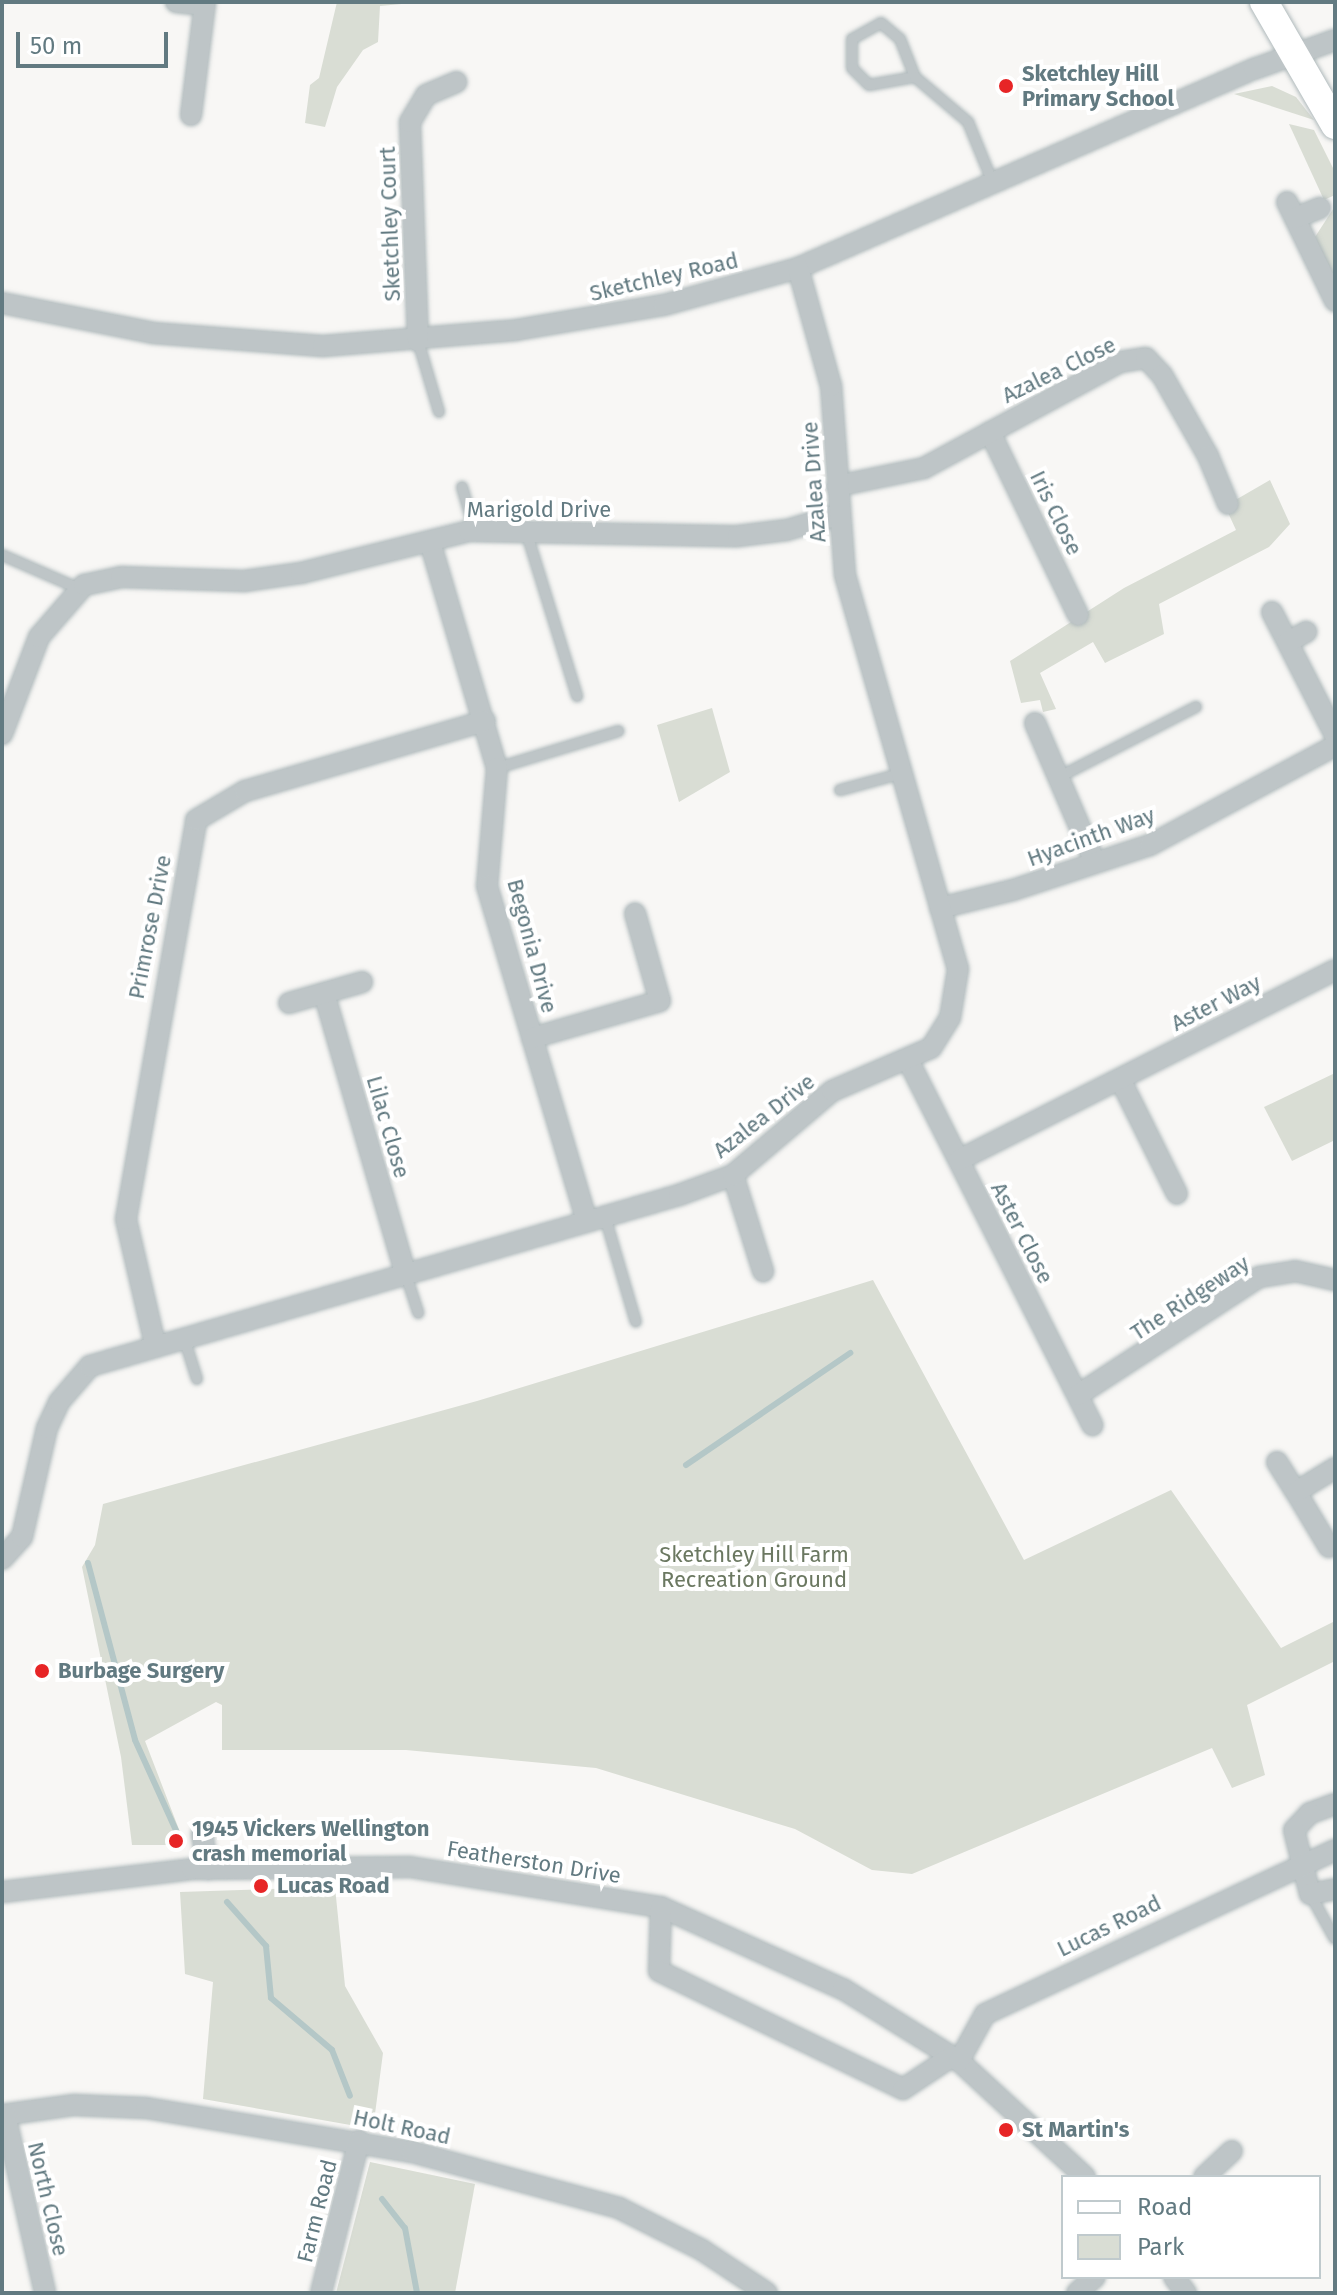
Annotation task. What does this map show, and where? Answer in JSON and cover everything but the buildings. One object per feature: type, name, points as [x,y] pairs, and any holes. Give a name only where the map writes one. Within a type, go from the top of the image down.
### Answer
[{"type":"main road","points":[[1264,2],[1335,125]]},
{"type":"street","points":[[176,2],[205,4],[191,115]]},
{"type":"street","name":"Sketchley Road","points":[[2,303],[153,333],[237,343],[418,341],[635,310],[728,290],[798,268],[1254,69],[1335,40]]},
{"type":"street","name":"Sketchley Court","points":[[418,341],[410,122],[426,95],[456,82]]},
{"type":"street","points":[[1320,208],[1291,210],[1335,301]]},
{"type":"street","name":"Azalea Drive","points":[[2,1559],[22,1537],[40,1453],[59,1402],[90,1366],[155,1344],[596,1219],[733,1175],[832,1091],[909,1062],[931,1048],[950,1018],[958,969],[845,575],[837,515],[831,386],[798,268]]},
{"type":"street","name":"Azalea Close","points":[[837,486],[924,468],[1120,362],[1146,358],[1162,375],[1208,456],[1228,504]]},
{"type":"street","name":"Iris Close","points":[[990,432],[1078,615]]},
{"type":"street","name":"Marigold Drive","points":[[80,589],[121,577],[244,581],[475,531],[738,536],[787,530],[837,515]]},
{"type":"street","name":"Begonia Drive","points":[[430,542],[497,768],[487,886],[532,1038],[596,1219]]},
{"type":"street","points":[[2,734],[39,637],[80,589]]},
{"type":"street","points":[[1272,612],[1297,637],[1335,735]]},
{"type":"street","name":"Primrose Drive","points":[[155,1344],[126,1219],[196,820],[245,791],[485,721]]},
{"type":"street","points":[[1035,723],[1095,862]]},
{"type":"street","name":"Hyacinth Way","points":[[940,908],[1150,845],[1335,746]]},
{"type":"street","points":[[532,1038],[660,1001],[635,913]]},
{"type":"street","name":"Aster Way","points":[[959,1160],[1335,970]]},
{"type":"street","points":[[289,1003],[362,982]]},
{"type":"street","name":"Lilac Close","points":[[324,993],[406,1275]]},
{"type":"street","name":"Aster Close","points":[[909,1062],[1092,1425]]},
{"type":"street","points":[[1120,1079],[1177,1194]]},
{"type":"street","points":[[733,1175],[763,1271]]},
{"type":"street","name":"The Ridgeway","points":[[1078,1395],[1259,1277],[1295,1271],[1335,1280]]},
{"type":"street","points":[[1277,1462],[1329,1547]]},
{"type":"street","points":[[1296,1492],[1335,1468]]},
{"type":"street","points":[[1335,1804],[1310,1813],[1294,1830],[1310,1894],[1335,1889]]},
{"type":"street","points":[[202,1834],[208,1869]]},
{"type":"street","name":"Lucas Road","points":[[955,2059],[985,2014],[1303,1862],[1335,1850]]},
{"type":"street","name":"Featherston Drive","points":[[2,1892],[208,1869],[410,1867],[661,1907],[843,1989],[955,2059],[1083,2175]]},
{"type":"street","points":[[661,1907],[659,1971],[903,2089],[955,2059]]},
{"type":"street","name":"Holt Road","points":[[4,2115],[74,2105],[146,2108],[359,2141],[513,2176],[619,2208],[702,2250],[767,2293]]},
{"type":"street","name":"North Close","points":[[4,2115],[45,2293]]},
{"type":"street","name":"Farm Road","points":[[321,2293],[359,2141]]},
{"type":"street","points":[[1206,2175],[1232,2151]]},
{"type":"street","points":[[1077,2293],[1093,2279]]},
{"type":"lane","points":[[915,77],[869,85],[852,68],[852,39],[881,23],[900,39],[915,77],[968,122],[994,185]]},
{"type":"lane","points":[[418,341],[439,412]]},
{"type":"lane","points":[[462,487],[475,531]]},
{"type":"lane","points":[[526,531],[577,696]]},
{"type":"lane","points":[[2,555],[80,589]]},
{"type":"lane","points":[[1059,777],[1196,707]]},
{"type":"lane","points":[[497,768],[619,731]]},
{"type":"lane","points":[[840,790],[903,773]]},
{"type":"lane","points":[[596,1219],[636,1322]]},
{"type":"lane","points":[[406,1275],[418,1313]]},
{"type":"lane","points":[[184,1336],[197,1379]]},
{"type":"lane","points":[[1310,1894],[1335,1939]]},
{"type":"green space","points":[[337,2],[423,2],[380,6],[378,42],[363,50],[337,87],[325,127],[305,123],[310,85],[319,78]]},
{"type":"green space","points":[[1272,86],[1296,97],[1314,120],[1234,94]]},
{"type":"green space","points":[[1289,124],[1314,130],[1335,172],[1335,195],[1324,200]]},
{"type":"green space","points":[[1335,206],[1335,288],[1315,237]]},
{"type":"green space","points":[[1270,480],[1290,524],[1269,547],[1159,604],[1164,634],[1105,663],[1093,642],[1040,673],[1056,709],[1043,712],[1040,700],[1021,703],[1010,661],[1124,588],[1236,530],[1225,506]]},
{"type":"green space","points":[[712,708],[730,772],[679,802],[657,725]]},
{"type":"green space","points":[[1335,1073],[1335,1140],[1292,1161],[1264,1107]]},
{"type":"green space","name":"Sketchley Hill Farm Recreation Ground","points":[[873,1280],[1024,1560],[1171,1490],[1281,1648],[1335,1621],[1335,1661],[1247,1705],[1265,1775],[1232,1788],[1212,1748],[912,1874],[872,1870],[795,1829],[596,1768],[406,1750],[222,1750],[222,1705],[216,1702],[145,1741],[185,1845],[132,1845],[121,1757],[82,1567],[95,1545],[103,1504],[477,1401]]},
{"type":"green space","points":[[335,1887],[345,1986],[383,2053],[373,2129],[203,2099],[213,1982],[185,1974],[180,1892]]},
{"type":"green space","points":[[370,2162],[475,2184],[455,2293],[336,2293]]},
{"type":"waterway","points":[[686,1465],[850,1353]]},
{"type":"waterway","points":[[88,1563],[135,1740],[179,1837]]},
{"type":"waterway","points":[[227,1902],[266,1946],[271,1998],[332,2050],[350,2096]]},
{"type":"waterway","points":[[382,2199],[405,2228],[417,2293]]},
{"type":"place","name":"Sketchley Hill Primary School","points":[[1006,86]]},
{"type":"place","name":"Burbage Surgery","points":[[42,1671]]},
{"type":"place","name":"1945 Vickers Wellington crash memorial","points":[[176,1841]]},
{"type":"place","name":"Lucas Road","points":[[261,1886]]},
{"type":"place","name":"St Martin's","points":[[1006,2130]]}]
